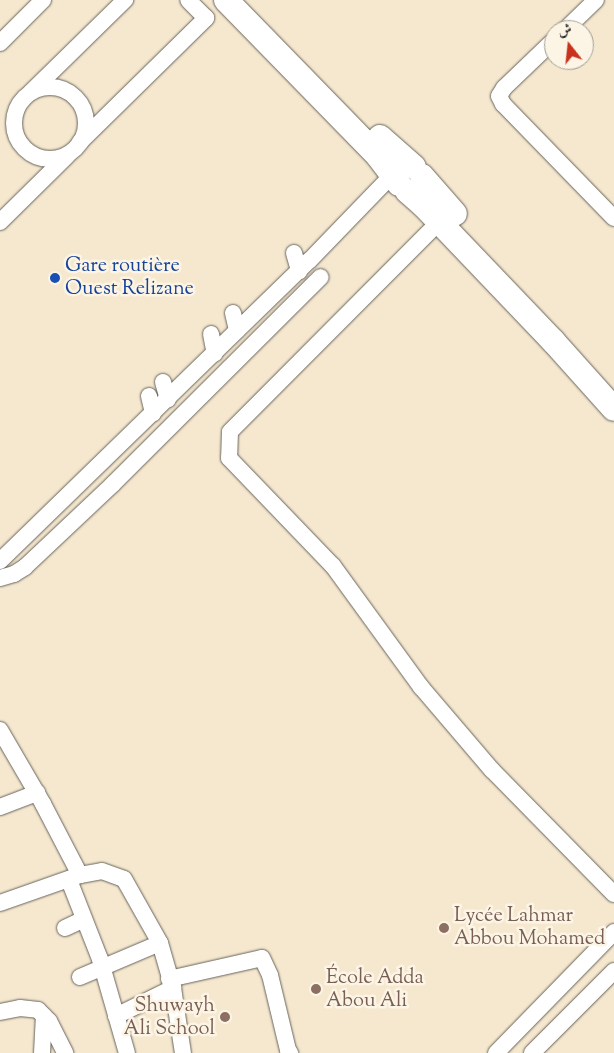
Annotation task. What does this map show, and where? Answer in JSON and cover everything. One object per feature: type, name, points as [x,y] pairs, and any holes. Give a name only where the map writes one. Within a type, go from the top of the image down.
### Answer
[{"type":"highway","points":[[226,0],[407,178],[436,195],[614,386]]},
{"type":"highway","points":[[249,0],[391,149],[407,178],[439,222],[553,341],[614,409]]},
{"type":"street","points":[[0,43],[43,0]]},
{"type":"street","points":[[0,123],[124,0]]},
{"type":"street","points":[[0,222],[206,18],[188,0]]},
{"type":"street","points":[[575,20],[596,0]]},
{"type":"street","points":[[544,50],[504,88],[499,96],[503,104],[614,218]]},
{"type":"street","points":[[51,88],[63,90],[74,96],[81,106],[85,118],[85,130],[76,147],[60,158],[48,159],[36,157],[25,150],[17,140],[14,128],[14,115],[23,100],[38,89],[51,88]]},
{"type":"street","points":[[0,561],[224,334],[407,178]]},
{"type":"street","points":[[439,222],[230,432],[229,458],[333,566],[421,687],[492,770],[614,894]]},
{"type":"street","points":[[0,578],[14,574],[25,567],[113,484],[321,277]]},
{"type":"street","points":[[0,730],[37,793],[74,878],[84,919],[103,969],[127,1053]]},
{"type":"street","points":[[0,807],[37,793]]},
{"type":"street","points":[[0,903],[74,878],[102,871],[124,879],[160,943],[171,983],[183,1053]]},
{"type":"street","points":[[66,928],[84,919]]},
{"type":"street","points":[[496,1053],[614,932]]},
{"type":"street","points":[[80,977],[103,969],[160,943]]},
{"type":"street","points":[[116,1016],[171,983],[262,958],[270,975],[290,1053]]},
{"type":"street","points":[[532,1053],[614,971]]},
{"type":"street","points":[[0,1012],[20,1008],[38,1010],[44,1016],[65,1053]]},
{"type":"street","points":[[42,1053],[44,1016]]},
{"type":"place","name":"Gare routière Ouest Relizane","points":[[55,278]]},
{"type":"place","name":"Lycée Lahmar Abbou Mohamed","points":[[444,928]]},
{"type":"place","name":"École Adda Abou Ali","points":[[316,989]]},
{"type":"place","name":"Shuwayh Ali School","points":[[225,1017]]}]
